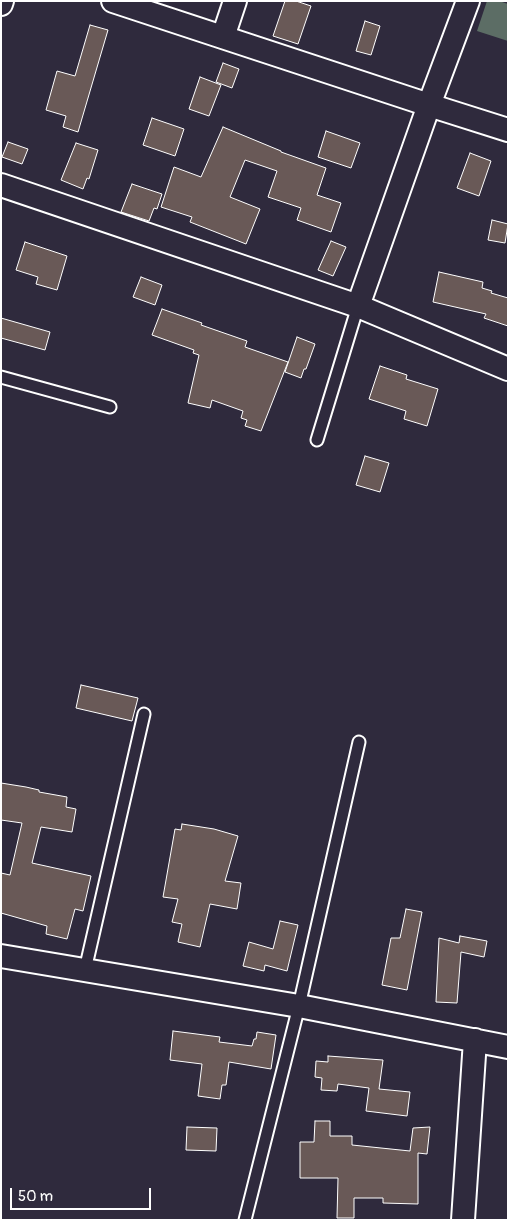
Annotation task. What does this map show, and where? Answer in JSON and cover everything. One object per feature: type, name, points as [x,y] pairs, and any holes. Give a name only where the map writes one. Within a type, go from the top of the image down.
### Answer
[{"type":"street","points":[[113,1],[508,130]]},
{"type":"street","points":[[223,37],[235,1]]},
{"type":"street","points":[[358,306],[468,1]]},
{"type":"street","points":[[1,185],[358,306],[508,369]]},
{"type":"street","points":[[1,956],[299,1006],[508,1047]]},
{"type":"street","points":[[464,1220],[475,1040]]},
{"type":"lane","points":[[317,440],[358,306]]},
{"type":"lane","points":[[1,377],[110,407]]},
{"type":"lane","points":[[85,970],[144,714]]},
{"type":"lane","points":[[245,1220],[299,1006],[359,742]]},
{"type":"green space","points":[[487,1],[499,1],[508,4],[508,41],[477,31]]},
{"type":"building","points":[[285,1],[296,1],[311,6],[298,44],[273,36]]},
{"type":"building","points":[[365,21],[380,26],[371,55],[356,51]]},
{"type":"building","points":[[90,25],[108,30],[78,132],[63,127],[66,116],[46,110],[57,71],[75,76]]},
{"type":"building","points":[[223,63],[239,69],[232,88],[216,82]]},
{"type":"building","points":[[200,77],[221,85],[209,116],[189,109]]},
{"type":"building","points":[[152,118],[184,129],[175,156],[143,145]]},
{"type":"building","points":[[223,127],[281,152],[326,168],[317,195],[341,203],[331,232],[297,220],[301,208],[268,197],[277,171],[245,160],[230,197],[260,209],[246,244],[190,222],[192,217],[161,207],[174,167],[201,177]]},
{"type":"building","points":[[326,131],[360,143],[351,168],[318,157]]},
{"type":"building","points":[[8,142],[28,149],[22,164],[2,157]]},
{"type":"building","points":[[76,143],[98,150],[89,179],[87,178],[83,189],[61,180]]},
{"type":"building","points":[[470,153],[491,161],[479,196],[457,188]]},
{"type":"building","points":[[132,184],[162,194],[157,209],[154,208],[149,221],[121,212]]},
{"type":"building","points":[[492,220],[508,224],[505,243],[488,240]]},
{"type":"building","points":[[331,241],[346,247],[333,276],[318,270]]},
{"type":"building","points":[[25,242],[67,256],[57,290],[36,284],[38,277],[16,270]]},
{"type":"building","points":[[439,272],[483,282],[482,288],[508,298],[508,326],[484,318],[486,314],[433,302]]},
{"type":"building","points":[[141,277],[162,285],[155,305],[133,297]]},
{"type":"building","points":[[162,309],[247,341],[245,347],[288,362],[261,431],[245,426],[247,420],[241,418],[243,411],[212,400],[210,408],[188,403],[199,355],[193,353],[194,350],[152,335]]},
{"type":"building","points":[[1,318],[50,332],[45,350],[1,338]]},
{"type":"building","points":[[297,337],[315,344],[301,378],[285,372]]},
{"type":"building","points":[[380,366],[407,375],[406,379],[438,389],[427,426],[404,419],[406,411],[369,399]]},
{"type":"building","points":[[365,456],[389,463],[380,492],[356,485]]},
{"type":"building","points":[[81,685],[138,698],[132,721],[76,708]]},
{"type":"building","points":[[1,783],[67,797],[66,807],[76,809],[72,832],[41,827],[32,863],[91,876],[83,911],[75,909],[67,939],[46,934],[47,926],[1,913],[1,873],[10,875],[22,823],[1,820]]},
{"type":"building","points":[[182,824],[214,829],[238,836],[225,881],[241,883],[237,909],[210,904],[200,947],[178,942],[182,924],[172,922],[178,899],[163,897],[175,829],[181,830]]},
{"type":"building","points":[[406,909],[422,912],[407,990],[382,985],[391,938],[400,938]]},
{"type":"building","points":[[280,921],[298,925],[287,971],[265,965],[264,971],[243,966],[249,942],[273,949]]},
{"type":"building","points":[[460,936],[487,941],[484,957],[461,952],[457,1003],[436,1002],[439,938],[459,943]]},
{"type":"building","points":[[173,1031],[220,1037],[219,1042],[252,1046],[257,1032],[276,1035],[271,1069],[229,1062],[226,1085],[222,1085],[220,1099],[198,1096],[202,1064],[170,1060]]},
{"type":"building","points":[[328,1056],[383,1060],[379,1089],[410,1092],[407,1116],[366,1111],[369,1088],[338,1084],[337,1091],[321,1090],[322,1078],[315,1077],[316,1061],[328,1062]]},
{"type":"building","points":[[315,1121],[330,1121],[330,1136],[352,1136],[352,1145],[410,1151],[413,1128],[430,1127],[427,1154],[418,1153],[418,1204],[383,1203],[383,1198],[354,1198],[354,1218],[337,1218],[338,1178],[300,1178],[300,1142],[314,1142]]},
{"type":"building","points":[[187,1127],[217,1128],[216,1151],[186,1150]]}]
